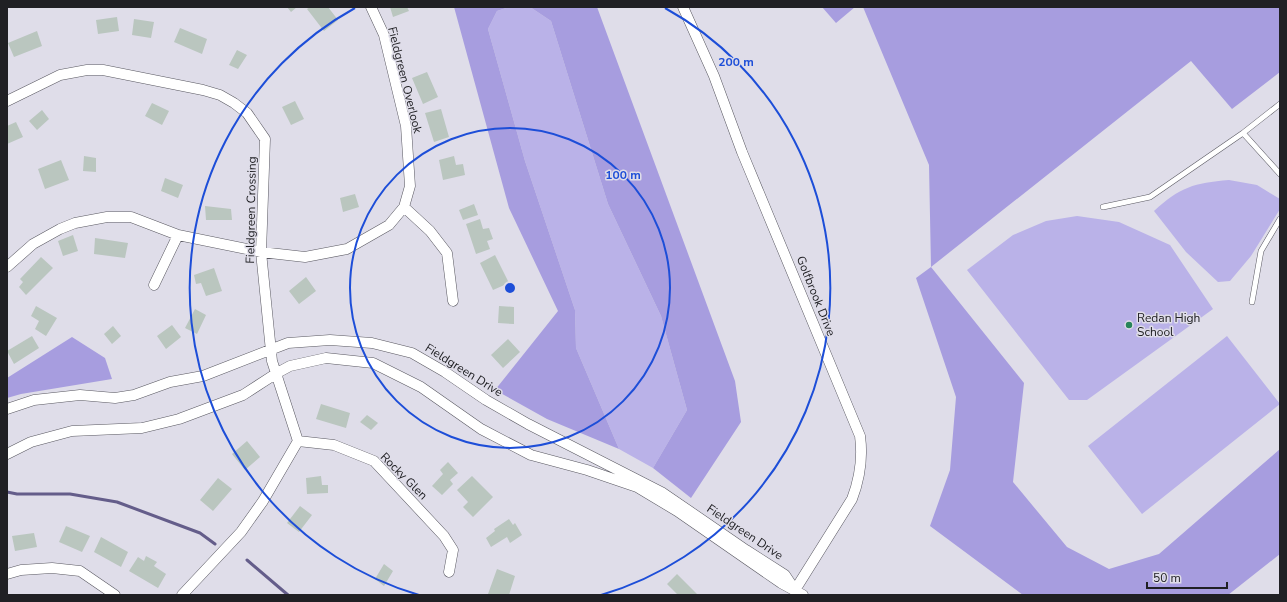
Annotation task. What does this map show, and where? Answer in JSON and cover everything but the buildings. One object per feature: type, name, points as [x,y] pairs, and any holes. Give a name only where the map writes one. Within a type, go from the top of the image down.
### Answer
[{"type":"street","name":"Fieldgreen Overlook","points":[[7,267],[32,244],[60,229],[75,223],[107,217],[131,217],[178,235],[261,252],[305,257],[347,249],[389,225],[404,207],[410,186],[406,126],[384,35],[371,7]]},
{"type":"street","name":"Golfbrook Drive","points":[[682,7],[714,76],[742,152],[860,436],[862,452],[858,484],[852,499],[799,592]]},
{"type":"street","name":"Fieldgreen Crossing","points":[[7,101],[60,75],[87,70],[103,70],[220,95],[247,113],[265,139],[261,252],[272,361],[298,441]]},
{"type":"street","points":[[404,207],[430,231],[447,253],[453,302]]},
{"type":"street","points":[[154,285],[178,235]]},
{"type":"street","name":"Fieldgreen Drive","points":[[7,409],[34,400],[80,395],[116,398],[134,395],[170,382],[203,376],[271,349],[288,344],[330,340],[372,343],[412,353],[445,372],[486,400],[528,424],[663,493],[785,575],[799,592]]},
{"type":"street","name":"Fieldgreen Drive","points":[[7,454],[31,442],[72,431],[142,428],[179,419],[243,395],[290,366],[326,358],[373,363],[421,387],[481,429],[531,455],[587,470],[637,487],[676,511],[781,583],[799,592]]},
{"type":"street","points":[[182,595],[241,532],[263,501],[298,441]]},
{"type":"street","name":"Rocky Glen","points":[[298,441],[334,445],[374,461],[444,536],[453,550],[449,572]]},
{"type":"street","points":[[7,574],[21,570],[52,568],[80,571],[115,595]]},
{"type":"lane","points":[[1103,207],[1150,198],[1243,133],[1280,104]]},
{"type":"lane","points":[[1243,133],[1280,174]]},
{"type":"lane","points":[[1252,302],[1261,251],[1280,219]]},
{"type":"shaded area","points":[[454,7],[509,7],[497,11],[488,29],[525,161],[575,310],[576,348],[619,449],[547,419],[495,390],[558,311],[509,208]]},
{"type":"shaded area","points":[[509,7],[530,7],[551,21],[608,204],[661,316],[687,410],[653,468],[619,449],[576,348],[575,310],[525,161],[488,29],[497,11]]},
{"type":"shaded area","points":[[530,7],[597,7],[735,381],[741,422],[691,498],[653,468],[687,410],[661,316],[608,204],[551,21]]},
{"type":"shaded area","points":[[822,7],[855,7],[836,23]]},
{"type":"shaded area","points":[[863,7],[1280,7],[1280,72],[1232,109],[1191,61],[931,267],[929,165]]},
{"type":"shaded area","points":[[1229,180],[1257,185],[1280,199],[1280,209],[1251,256],[1230,281],[1218,282],[1186,252],[1154,211],[1180,191],[1197,185]]},
{"type":"shaded area","points":[[1077,216],[1119,222],[1170,245],[1213,309],[1087,400],[1069,400],[967,270],[1013,235],[1046,221]]},
{"type":"shaded area","points":[[931,267],[1024,383],[1013,482],[1067,547],[1109,569],[1159,554],[1280,449],[1280,554],[1228,595],[1023,595],[930,526],[950,470],[956,397],[916,278]]},
{"type":"shaded area","points":[[1227,336],[1280,404],[1142,514],[1088,446]]},
{"type":"shaded area","points":[[72,337],[105,358],[112,379],[21,394],[7,398],[7,378]]},
{"type":"waterway","points":[[7,492],[17,494],[70,494],[117,502],[200,533],[215,544]]},
{"type":"waterway","points":[[247,560],[288,595]]},
{"type":"place","name":"Redan High School","points":[[1129,325]]}]
